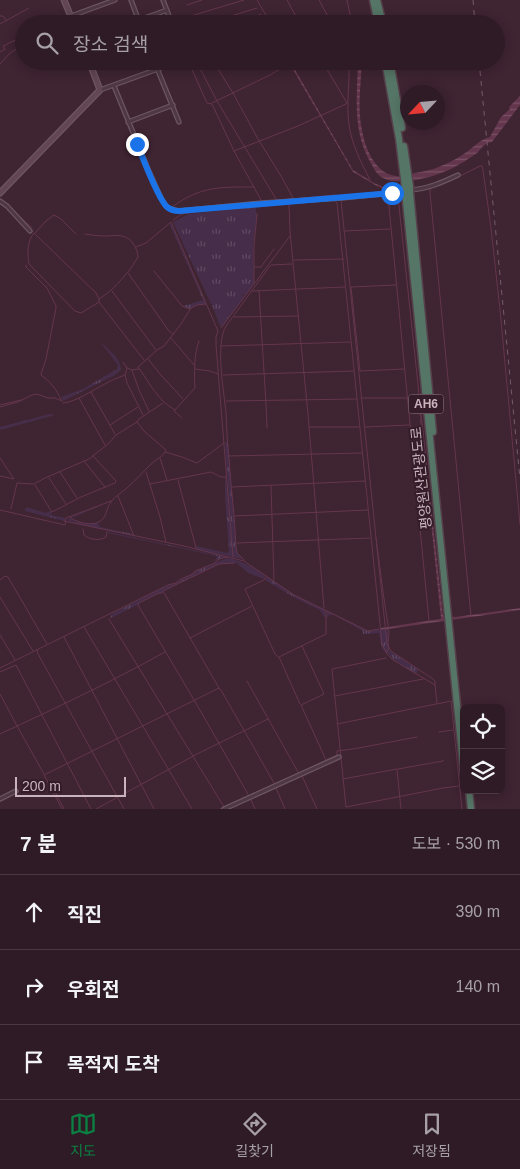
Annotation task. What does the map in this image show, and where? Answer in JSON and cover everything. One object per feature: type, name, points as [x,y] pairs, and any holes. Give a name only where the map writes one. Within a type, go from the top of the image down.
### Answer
[{"type":"highway","points":[[373,0],[376,15]]},
{"type":"highway","points":[[377,0],[381,15]]},
{"type":"highway","name":"평양원산관광도로","points":[[387,70],[407,187],[462,749]]},
{"type":"highway","points":[[391,70],[405,172]]},
{"type":"highway","points":[[450,623],[460,708]]},
{"type":"highway","points":[[467,794],[469,809]]},
{"type":"street","points":[[64,0],[71,15]]},
{"type":"street","points":[[74,15],[115,0]]},
{"type":"street","points":[[131,0],[137,15]]},
{"type":"street","points":[[163,0],[169,15]]},
{"type":"street","points":[[156,15],[167,10]]},
{"type":"street","points":[[93,70],[100,90]]},
{"type":"street","points":[[0,193],[100,90],[157,70],[179,122]]},
{"type":"street","points":[[114,86],[161,198],[166,206],[174,211],[420,190],[458,175]]},
{"type":"street","points":[[128,122],[173,105]]},
{"type":"street","points":[[0,201],[30,231]]},
{"type":"street","points":[[224,809],[339,757]]},
{"type":"street","points":[[0,799],[16,792]]},
{"type":"green space","points":[[256,207],[253,246],[254,284],[245,295],[240,294],[245,296],[222,326],[220,326],[212,305],[214,304],[211,304],[173,222],[189,214]]},
{"type":"green space","points":[[171,223],[206,304],[197,305],[190,309],[183,306],[203,300],[170,225]]},
{"type":"green space","points":[[102,344],[117,359],[121,370],[115,375],[63,401],[61,397],[83,389],[117,369],[118,365]]},
{"type":"green space","points":[[50,414],[55,415],[0,430],[0,427]]},
{"type":"green space","points":[[225,442],[228,442],[236,548],[242,559],[196,549],[196,546],[227,553],[229,551],[225,497],[226,477],[233,556]]},
{"type":"green space","points":[[111,501],[72,518],[73,520],[71,517]]},
{"type":"green space","points":[[26,507],[46,513],[50,511],[52,513],[50,515],[65,518],[65,521],[25,511]]},
{"type":"green space","points":[[70,518],[87,524],[98,523],[100,527],[133,534],[134,536],[67,520]]},
{"type":"green space","points":[[108,532],[226,557],[213,562],[217,556]]},
{"type":"green space","points":[[227,558],[237,560],[251,567],[265,576],[264,579],[248,573],[237,563],[219,564],[164,590],[163,593],[139,602],[137,605],[111,618],[110,615],[164,587]]},
{"type":"green space","points":[[267,577],[294,595],[325,610],[325,618],[320,610],[265,580]]},
{"type":"green space","points":[[327,611],[367,631],[388,629],[388,650],[419,670],[416,674],[393,659],[384,649],[386,654],[382,648],[379,633],[363,634],[363,631],[334,615],[329,615],[327,618]]},
{"type":"shaded area","points":[[293,70],[295,70],[353,170],[392,191],[377,186],[353,172]]},
{"type":"shaded area","points":[[358,70],[362,70],[360,105],[361,122],[366,145],[377,166],[389,174],[399,176],[435,168],[452,161],[490,137],[501,117],[520,96],[520,105],[492,142],[451,169],[418,180],[407,181],[387,180],[376,171],[361,140],[357,102]]},
{"type":"shaded area","points":[[417,388],[443,616],[456,617],[520,608],[520,610],[381,630],[381,628],[441,618]]},
{"type":"waterway","points":[[187,5],[202,0]]},
{"type":"waterway","points":[[194,15],[244,0]]},
{"type":"waterway","points":[[257,0],[266,15]]},
{"type":"waterway","points":[[287,0],[295,15]]},
{"type":"waterway","points":[[319,0],[327,15]]},
{"type":"waterway","points":[[347,0],[350,15]]},
{"type":"waterway","points":[[16,15],[29,8]]},
{"type":"waterway","points":[[234,15],[257,8]]},
{"type":"waterway","points":[[0,16],[3,16],[6,20]]},
{"type":"waterway","points":[[0,24],[15,16]]},
{"type":"waterway","points":[[0,52],[5,49],[3,46],[15,40]]},
{"type":"waterway","points":[[0,64],[15,50]]},
{"type":"waterway","points":[[192,70],[207,103],[212,104],[234,151],[261,200]]},
{"type":"waterway","points":[[201,70],[217,101],[276,199]]},
{"type":"waterway","points":[[219,70],[293,198]]},
{"type":"waterway","points":[[212,103],[279,70]]},
{"type":"waterway","points":[[234,151],[298,126],[346,104],[327,70]]},
{"type":"waterway","points":[[349,70],[348,109],[350,132],[360,160],[370,180]]},
{"type":"waterway","points":[[460,176],[482,166],[500,310],[520,524]]},
{"type":"waterway","points":[[254,187],[231,187],[202,191],[172,207],[180,209],[390,191]]},
{"type":"waterway","points":[[431,187],[430,193],[471,616]]},
{"type":"waterway","points":[[394,194],[398,199],[399,206],[431,507]]},
{"type":"waterway","points":[[365,197],[388,196],[429,621]]},
{"type":"waterway","points":[[173,220],[182,214],[195,212],[334,200],[337,203],[382,644],[387,654],[393,660],[435,685],[437,704],[451,701],[462,809]]},
{"type":"waterway","points":[[341,200],[387,644],[391,651],[433,679],[435,685]]},
{"type":"waterway","points":[[289,204],[324,608]]},
{"type":"waterway","points":[[16,213],[32,228]]},
{"type":"waterway","points":[[254,283],[254,246],[257,214]]},
{"type":"waterway","points":[[35,233],[54,215],[61,219],[76,234]]},
{"type":"waterway","points":[[136,247],[146,243],[171,222],[218,331],[216,345],[233,557]]},
{"type":"waterway","points":[[345,231],[390,229]]},
{"type":"waterway","points":[[85,234],[125,237],[137,250],[138,257],[123,278],[99,299],[99,302],[81,313],[75,311],[29,264],[28,248],[34,233],[96,293],[99,299]]},
{"type":"waterway","points":[[221,328],[290,236]]},
{"type":"waterway","points":[[255,267],[261,267],[274,249]]},
{"type":"waterway","points":[[294,260],[344,259]]},
{"type":"waterway","points":[[244,560],[237,553],[236,548],[221,368],[221,344],[226,326],[270,266],[292,264]]},
{"type":"waterway","points":[[26,265],[47,288],[56,306],[41,375],[53,386],[61,400]]},
{"type":"waterway","points":[[154,271],[182,306],[190,309]]},
{"type":"waterway","points":[[128,273],[173,334]]},
{"type":"waterway","points":[[396,285],[351,287],[360,371],[404,369]]},
{"type":"waterway","points":[[252,291],[345,287]]},
{"type":"waterway","points":[[112,291],[156,350]]},
{"type":"waterway","points":[[259,291],[267,428]]},
{"type":"waterway","points":[[99,302],[144,360]]},
{"type":"waterway","points":[[175,410],[163,401],[138,367],[164,346],[191,308],[206,304]]},
{"type":"waterway","points":[[234,317],[298,316]]},
{"type":"waterway","points":[[171,338],[194,365]]},
{"type":"waterway","points":[[182,418],[174,411],[195,388],[195,358],[199,341]]},
{"type":"waterway","points":[[221,346],[351,342]]},
{"type":"waterway","points":[[148,359],[183,399]]},
{"type":"waterway","points":[[123,362],[127,368],[132,370],[139,369]]},
{"type":"waterway","points":[[127,368],[125,375],[127,383],[143,415]]},
{"type":"waterway","points":[[195,369],[218,374]]},
{"type":"waterway","points":[[132,370],[149,411]]},
{"type":"waterway","points":[[223,375],[354,371]]},
{"type":"waterway","points":[[63,403],[78,398],[125,375]]},
{"type":"waterway","points":[[91,392],[115,434]]},
{"type":"waterway","points":[[0,407],[37,394],[62,401]]},
{"type":"waterway","points":[[79,398],[105,445]]},
{"type":"waterway","points":[[361,398],[407,398]]},
{"type":"waterway","points":[[226,401],[357,399]]},
{"type":"waterway","points":[[0,405],[21,400]]},
{"type":"waterway","points":[[163,403],[137,422],[144,431],[166,450],[165,452]]},
{"type":"waterway","points":[[110,425],[138,407]]},
{"type":"waterway","points":[[11,509],[17,483],[34,484],[89,459],[116,435],[137,422]]},
{"type":"waterway","points":[[365,427],[409,425]]},
{"type":"waterway","points":[[309,427],[359,427]]},
{"type":"waterway","points":[[70,517],[76,521],[88,524],[102,520],[109,504],[165,452],[197,463],[224,443]]},
{"type":"waterway","points":[[229,456],[362,453]]},
{"type":"waterway","points":[[35,485],[52,512],[115,483],[116,481],[93,456]]},
{"type":"waterway","points":[[0,458],[14,479],[0,476]]},
{"type":"waterway","points":[[160,458],[167,480]]},
{"type":"waterway","points":[[84,461],[105,487]]},
{"type":"waterway","points":[[60,472],[77,498]]},
{"type":"waterway","points":[[146,472],[166,542]]},
{"type":"waterway","points":[[150,484],[211,472],[221,477],[226,477]]},
{"type":"waterway","points":[[49,478],[66,504]]},
{"type":"waterway","points":[[178,480],[196,548]]},
{"type":"waterway","points":[[232,487],[365,481]]},
{"type":"waterway","points":[[271,486],[274,580]]},
{"type":"waterway","points":[[118,496],[134,536]]},
{"type":"waterway","points":[[0,510],[65,525],[66,518],[111,501]]},
{"type":"waterway","points":[[234,516],[368,510]]},
{"type":"waterway","points":[[64,521],[184,546],[244,561],[294,595],[368,631],[379,629]]},
{"type":"waterway","points":[[83,529],[84,535],[95,539],[106,537],[107,532]]},
{"type":"waterway","points":[[237,543],[370,538]]},
{"type":"waterway","points":[[376,538],[389,632],[389,648],[387,652]]},
{"type":"waterway","points":[[0,668],[168,585],[176,583],[195,571],[215,563],[219,559],[227,557]]},
{"type":"waterway","points":[[62,809],[44,775],[219,688],[163,591],[219,564],[234,563]]},
{"type":"waterway","points":[[0,580],[5,576],[8,577],[47,644]]},
{"type":"waterway","points":[[266,577],[264,580],[245,589],[278,657]]},
{"type":"waterway","points":[[162,593],[138,605],[249,796]]},
{"type":"waterway","points":[[0,597],[33,651]]},
{"type":"waterway","points":[[190,638],[252,606]]},
{"type":"waterway","points":[[300,704],[279,657],[326,634],[326,611]]},
{"type":"waterway","points":[[109,619],[224,807]]},
{"type":"waterway","points":[[84,627],[192,809]]},
{"type":"waterway","points":[[0,635],[15,660]]},
{"type":"waterway","points":[[64,637],[154,809]]},
{"type":"waterway","points":[[302,646],[324,694],[301,705],[326,760]]},
{"type":"waterway","points":[[37,650],[124,809]]},
{"type":"waterway","points":[[0,734],[63,705],[165,652]]},
{"type":"waterway","points":[[386,658],[332,669],[346,807],[459,786]]},
{"type":"waterway","points":[[0,672],[16,665],[91,809]]},
{"type":"waterway","points":[[335,696],[423,679]]},
{"type":"waterway","points":[[247,681],[298,772]]},
{"type":"waterway","points":[[219,688],[274,783]]},
{"type":"waterway","points":[[0,694],[44,774]]},
{"type":"waterway","points":[[337,724],[436,704]]},
{"type":"waterway","points":[[96,809],[197,754],[268,719]]},
{"type":"waterway","points":[[439,732],[453,730]]},
{"type":"waterway","points":[[220,809],[333,757],[337,755],[337,751],[417,737]]},
{"type":"waterway","points":[[398,769],[443,760]]},
{"type":"waterway","points":[[343,779],[397,769],[401,809]]},
{"type":"waterway","points":[[302,776],[317,809]]},
{"type":"waterway","points":[[51,784],[64,809]]},
{"type":"waterway","points":[[276,788],[285,809]]},
{"type":"waterway","points":[[250,798],[255,809]]},
{"type":"railway","points":[[473,0],[474,15]]},
{"type":"railway","points":[[480,70],[520,479]]},
{"type":"route","points":[[137,144],[161,198],[166,206],[174,211],[392,193]]}]
